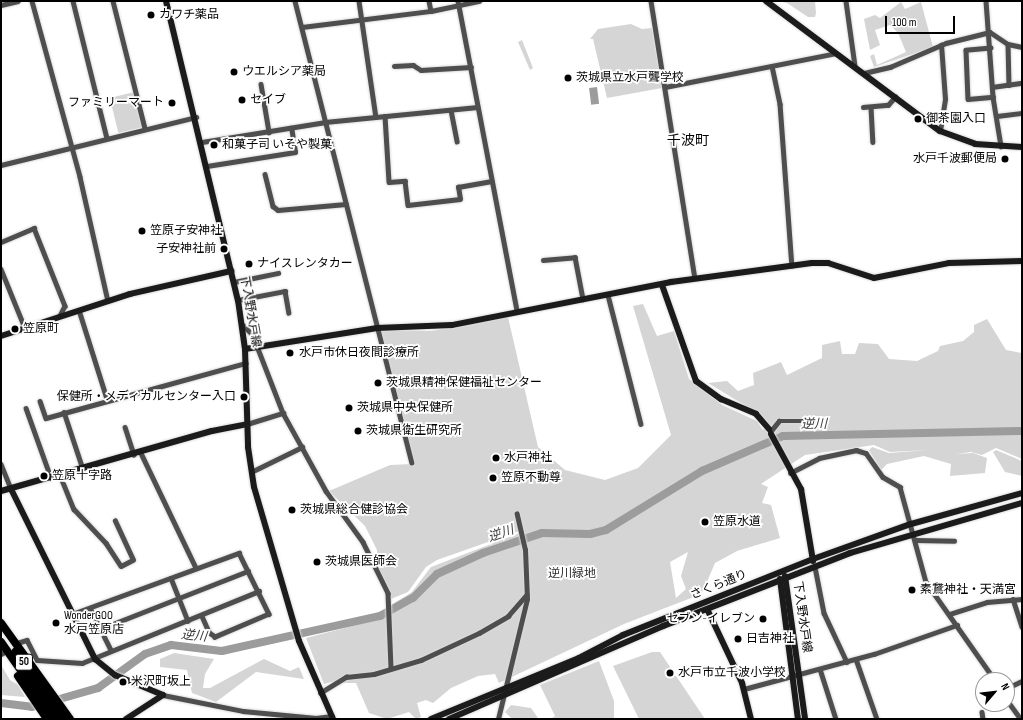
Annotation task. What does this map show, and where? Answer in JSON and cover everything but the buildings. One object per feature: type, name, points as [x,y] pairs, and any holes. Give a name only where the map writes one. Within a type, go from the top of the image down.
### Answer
[{"type":"highway","points":[[1,623],[17,643],[43,696],[47,719]]},
{"type":"highway","name":"50","points":[[1,630],[43,696],[55,719]]},
{"type":"highway","name":"50","points":[[1,642],[63,719]]},
{"type":"highway","points":[[2,652],[43,696],[70,719]]},
{"type":"street","points":[[1,5],[18,1]]},
{"type":"street","points":[[32,1],[70,148],[80,177],[108,301]]},
{"type":"street","points":[[73,1],[107,138]]},
{"type":"street","points":[[113,1],[146,128]]},
{"type":"street","name":"下入野水戸線","points":[[166,1],[208,166],[238,300],[245,349],[247,424],[251,472],[295,629],[320,693]]},
{"type":"street","points":[[295,1],[412,462]]},
{"type":"street","points":[[360,1],[376,117]]},
{"type":"street","points":[[429,1],[431,11]]},
{"type":"street","points":[[302,27],[431,11],[458,3],[479,1]]},
{"type":"street","points":[[651,1],[695,278]]},
{"type":"street","points":[[766,1],[940,130],[966,142],[1022,147]]},
{"type":"street","points":[[846,1],[855,66]]},
{"type":"street","points":[[986,1],[990,32],[993,97],[1001,146]]},
{"type":"street","points":[[458,3],[491,182],[517,310]]},
{"type":"street","points":[[864,73],[890,67],[941,45],[990,32],[1008,44],[1022,47]]},
{"type":"street","points":[[1008,44],[1009,85]]},
{"type":"street","points":[[940,130],[945,99],[941,45]]},
{"type":"street","points":[[991,48],[966,50],[968,99],[993,97]]},
{"type":"street","points":[[665,87],[836,52]]},
{"type":"street","points":[[394,66],[413,65],[422,70],[471,67]]},
{"type":"street","points":[[772,66],[780,104],[792,266]]},
{"type":"street","points":[[992,87],[1022,83]]},
{"type":"street","points":[[261,84],[269,132]]},
{"type":"street","points":[[863,107],[888,106],[895,97]]},
{"type":"street","points":[[202,142],[325,122],[477,107]]},
{"type":"street","points":[[871,107],[874,142]]},
{"type":"street","points":[[451,110],[457,141]]},
{"type":"street","points":[[997,116],[1022,113]]},
{"type":"street","points":[[385,116],[389,182],[405,181],[408,205],[460,199],[458,187],[491,182]]},
{"type":"street","points":[[1,165],[146,128],[196,117]]},
{"type":"street","points":[[208,166],[295,152],[291,128]]},
{"type":"street","points":[[265,174],[272,206],[278,210],[346,204]]},
{"type":"street","points":[[1,242],[34,228],[65,306],[60,316]]},
{"type":"street","points":[[543,260],[575,257],[583,299]]},
{"type":"street","points":[[245,349],[377,328],[437,327],[517,310],[608,295],[695,278],[792,266],[828,263],[874,278],[949,263],[1022,261]]},
{"type":"street","points":[[1,269],[3,281],[25,328]]},
{"type":"street","points":[[1,336],[108,301],[231,271]]},
{"type":"street","points":[[234,282],[278,273]]},
{"type":"street","points":[[662,285],[696,382],[722,399],[756,414],[770,432],[776,447],[802,496],[824,613],[847,662]]},
{"type":"street","points":[[238,300],[285,291],[289,313]]},
{"type":"street","points":[[608,295],[641,424]]},
{"type":"street","points":[[79,310],[107,399]]},
{"type":"street","points":[[242,324],[254,336]]},
{"type":"street","points":[[257,346],[283,413],[326,491],[362,542],[388,592],[391,668]]},
{"type":"street","points":[[40,401],[46,418],[107,399],[246,363]]},
{"type":"street","points":[[26,408],[51,478]]},
{"type":"street","points":[[64,412],[83,469]]},
{"type":"street","points":[[1,491],[141,453],[212,430],[247,424],[283,413]]},
{"type":"street","points":[[770,432],[779,422],[815,421]]},
{"type":"street","points":[[125,427],[134,455]]},
{"type":"street","points":[[251,472],[302,447]]},
{"type":"street","points":[[790,473],[819,458],[847,450],[866,453],[884,477],[900,487],[926,582],[989,672]]},
{"type":"street","points":[[141,453],[196,568]]},
{"type":"street","points":[[1,464],[11,489],[95,659],[110,672],[163,695],[243,711],[316,718],[333,718],[320,693],[346,677],[391,668],[431,656],[500,623],[526,595]]},
{"type":"street","points":[[60,475],[74,509],[106,544],[120,566],[133,560],[115,521]]},
{"type":"street","name":"さくら通り","points":[[431,719],[505,688],[630,632],[813,559],[911,524],[1022,493]]},
{"type":"street","name":"さくら通り","points":[[449,719],[503,697],[663,626],[708,611],[815,567],[913,532],[1022,503]]},
{"type":"street","points":[[498,719],[526,595],[525,546],[517,514]]},
{"type":"street","points":[[915,540],[954,541]]},
{"type":"street","points":[[72,614],[171,578],[235,552],[239,553],[269,614],[215,636],[209,633],[202,616]]},
{"type":"street","points":[[100,629],[180,600],[248,571]]},
{"type":"street","name":"下入野水戸線","points":[[782,572],[787,579],[805,719]]},
{"type":"street","name":"下入野水戸線","points":[[782,572],[779,582],[798,719]]},
{"type":"street","points":[[171,578],[188,621]]},
{"type":"street","points":[[17,643],[27,640],[37,660],[82,663],[95,659],[110,650],[202,616],[259,592]]},
{"type":"street","points":[[950,614],[1013,599],[1022,599]]},
{"type":"street","points":[[1013,599],[1022,627]]},
{"type":"street","points":[[90,608],[110,650]]},
{"type":"street","points":[[708,611],[744,689],[751,719]]},
{"type":"street","points":[[744,689],[856,660],[957,625]]},
{"type":"street","points":[[856,660],[877,719]]},
{"type":"street","points":[[820,669],[836,719]]},
{"type":"street","points":[[126,719],[163,695]]},
{"type":"street","points":[[1015,711],[1021,719]]},
{"type":"street","points":[[982,712],[983,719]]},
{"type":"green space","points":[[777,1],[815,1],[815,17],[808,17],[787,3]]},
{"type":"green space","points":[[901,2],[905,9],[921,2],[933,47],[874,67],[870,56],[874,54],[877,65],[906,52],[898,33],[890,25],[875,30],[880,45],[870,50],[864,19],[875,15],[880,18]]},
{"type":"green space","points":[[631,24],[642,29],[652,28],[662,88],[607,98],[593,39],[590,39],[598,29]]},
{"type":"green space","points":[[522,40],[533,68],[530,70],[518,42]]},
{"type":"green space","points":[[134,92],[143,127],[118,133],[110,98]]},
{"type":"green space","name":"逆川緑地","points":[[643,304],[657,336],[674,331],[689,379],[722,405],[757,421],[763,430],[767,421],[761,415],[708,383],[727,381],[738,391],[754,385],[753,373],[781,362],[787,375],[822,358],[822,345],[840,341],[842,354],[855,354],[859,343],[878,344],[889,359],[917,361],[938,351],[940,346],[963,341],[974,332],[974,325],[987,319],[1006,350],[1022,353],[1022,459],[996,448],[982,455],[971,452],[956,454],[973,453],[987,458],[985,473],[950,476],[951,464],[924,456],[887,464],[881,470],[869,450],[872,447],[889,453],[929,450],[890,452],[874,445],[805,455],[761,484],[768,487],[762,503],[771,505],[780,538],[737,551],[715,563],[703,591],[691,598],[624,624],[499,683],[495,674],[478,676],[451,688],[433,703],[426,700],[417,703],[421,717],[416,719],[409,712],[387,719],[369,713],[356,683],[342,683],[339,680],[324,684],[306,638],[391,616],[391,605],[412,592],[431,567],[520,533],[515,514],[519,531],[437,560],[426,567],[408,592],[391,599],[377,567],[377,550],[365,526],[329,491],[390,465],[413,464],[381,330],[431,331],[508,317],[538,447],[565,470],[605,480],[638,468],[671,435],[633,306]],"holes":[[[688,552],[681,576],[686,589],[676,598],[670,562]]]},
{"type":"green space","points":[[996,450],[1022,461],[1022,476],[1005,472],[993,452]]},
{"type":"green space","points":[[652,652],[660,652],[705,719],[639,719],[613,666]]},
{"type":"green space","points":[[174,653],[214,659],[205,674],[203,688],[210,688],[264,659],[290,671],[299,667],[304,679],[256,672],[216,702],[192,693],[187,670],[160,667],[160,659]]},
{"type":"green space","points":[[599,661],[614,701],[614,719],[551,719],[555,716],[540,685]]},
{"type":"green space","points":[[1,665],[10,680],[18,685],[25,697],[1,695]]},
{"type":"green space","points":[[511,705],[531,708],[538,718],[549,719],[512,719],[505,712]]},
{"type":"shaded area","points":[[597,87],[599,104],[591,105],[589,88]]},
{"type":"waterway","name":"逆川","points":[[1,703],[32,707],[98,688],[145,654],[171,645],[222,651],[380,616],[413,598],[437,574],[483,553],[542,533],[590,534],[606,530],[702,471],[783,436],[1022,431]]},
{"type":"place","name":"カワチ薬品","points":[[151,15]]},
{"type":"place","name":"ウエルシア薬局","points":[[234,72]]},
{"type":"place","name":"茨城県立水戸聾学校","points":[[568,78]]},
{"type":"place","name":"セイブ","points":[[242,100]]},
{"type":"place","name":"ファミリーマート","points":[[172,103]]},
{"type":"place","name":"御茶園入口","points":[[918,119]]},
{"type":"place","name":"和菓子司 いそや製菓","points":[[214,145]]},
{"type":"place","name":"水戸千波郵便局","points":[[1005,159]]},
{"type":"place","name":"笠原子安神社","points":[[142,231]]},
{"type":"place","name":"子安神社前","points":[[224,249]]},
{"type":"place","name":"ナイスレンタカー","points":[[249,264]]},
{"type":"place","name":"笠原町","points":[[15,329]]},
{"type":"place","name":"水戸市休日夜間診療所","points":[[290,353]]},
{"type":"place","name":"茨城県精神保健福祉センター","points":[[378,383]]},
{"type":"place","name":"保健所・メディカルセンター入口","points":[[244,397]]},
{"type":"place","name":"茨城県中央保健所","points":[[349,408]]},
{"type":"place","name":"茨城県衛生研究所","points":[[358,431]]},
{"type":"place","name":"水戸神社","points":[[496,458]]},
{"type":"place","name":"笠原十字路","points":[[44,476]]},
{"type":"place","name":"笠原不動尊","points":[[493,478]]},
{"type":"place","name":"茨城県総合健診協会","points":[[292,510]]},
{"type":"place","name":"笠原水道","points":[[705,522]]},
{"type":"place","name":"茨城県医師会","points":[[317,562]]},
{"type":"place","name":"素鵞神社・天満宮","points":[[912,590]]},
{"type":"place","name":"セブン-イレブン","points":[[763,619]]},
{"type":"place","name":"WonderGOO 水戸笠原店","points":[[56,623]]},
{"type":"place","name":"日吉神社","points":[[738,639]]},
{"type":"place","name":"水戸市立千波小学校","points":[[670,673]]},
{"type":"place","name":"米沢町坂上","points":[[123,682]]},
{"type":"district","name":"千波町","points":[[688,141]]}]
